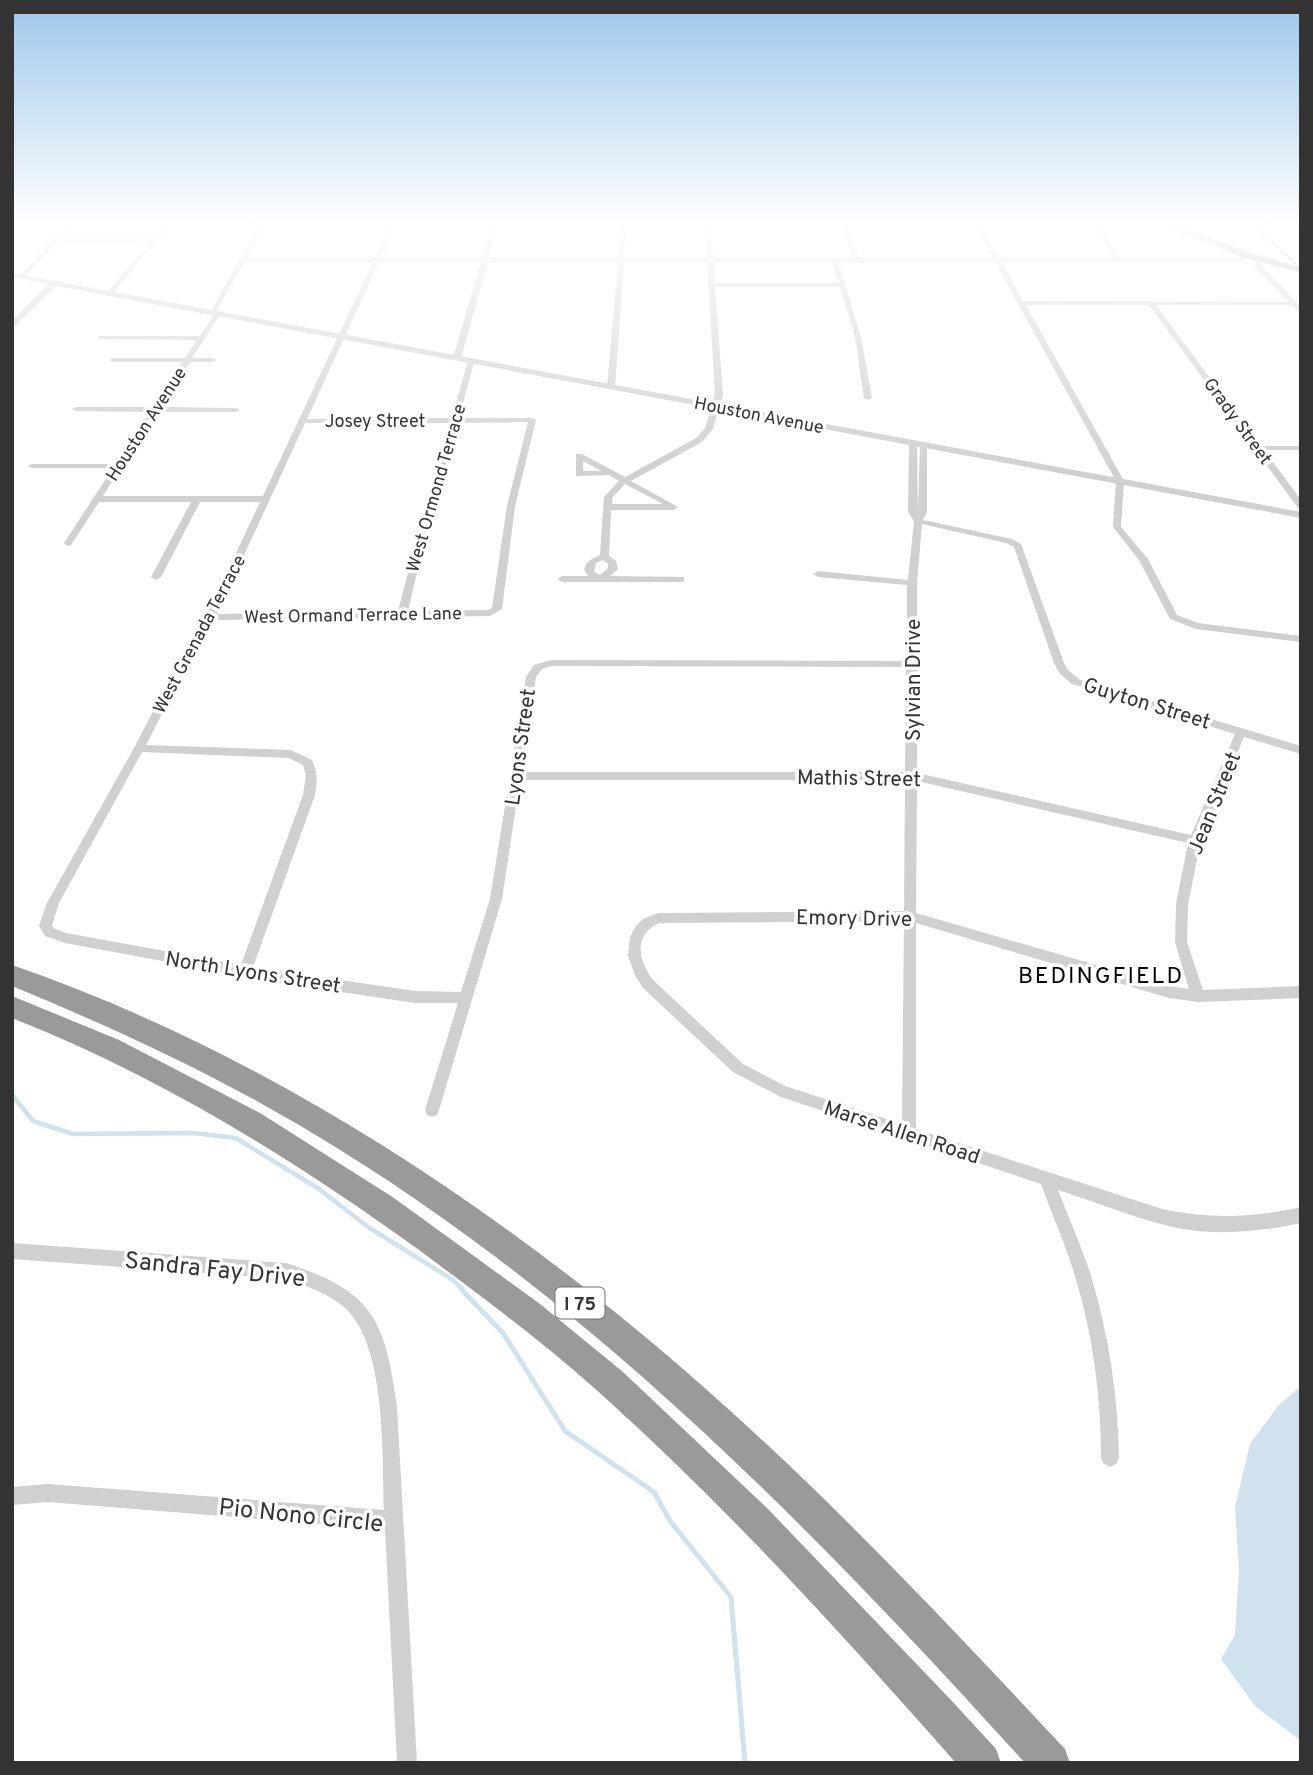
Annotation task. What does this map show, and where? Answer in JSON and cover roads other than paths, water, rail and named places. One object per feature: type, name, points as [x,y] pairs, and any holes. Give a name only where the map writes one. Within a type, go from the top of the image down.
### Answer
[{"type":"highway","name":"I 75","points":[[12,975],[138,1025],[291,1105],[433,1193],[526,1261],[661,1371],[779,1479],[896,1597],[1051,1763]]},
{"type":"highway","name":"I 75","points":[[12,1007],[128,1057],[227,1108],[335,1174],[475,1273],[610,1382],[703,1468],[804,1569],[982,1763]]},
{"type":"street","points":[[12,326],[30,308]]},
{"type":"street","name":"Houston Avenue","points":[[186,308],[1301,515]]},
{"type":"street","points":[[215,313],[218,308]]},
{"type":"street","name":"West Grenada Terrace","points":[[45,926],[53,903],[188,653],[211,617],[355,308]]},
{"type":"street","points":[[457,358],[471,308]]},
{"type":"street","points":[[611,387],[618,308]]},
{"type":"street","points":[[604,557],[608,497],[624,481],[699,440],[709,429],[719,394],[713,308]]},
{"type":"street","points":[[849,308],[858,337],[868,398]]},
{"type":"street","points":[[1024,308],[1120,481],[1116,527],[1143,559],[1173,617],[1196,626],[1301,639]]},
{"type":"street","name":"Grady Street","points":[[1155,308],[1301,506]]},
{"type":"street","name":"Houston Avenue","points":[[68,543],[188,360],[215,313]]},
{"type":"street","points":[[100,337],[202,338]]},
{"type":"street","points":[[113,360],[214,360]]},
{"type":"street","name":"West Ormond Terrace","points":[[401,615],[472,361]]},
{"type":"street","points":[[76,409],[236,410]]},
{"type":"street","name":"Josey Street","points":[[302,421],[532,420],[511,506],[499,600],[495,612]]},
{"type":"street","name":"Sylvian Drive","points":[[909,1133],[912,583],[918,520],[923,512],[919,445]]},
{"type":"street","points":[[1258,448],[1301,448]]},
{"type":"street","points":[[32,466],[118,466]]},
{"type":"street","points":[[608,507],[674,507],[610,473]]},
{"type":"street","name":"Houston Avenue","points":[[98,499],[266,499]]},
{"type":"street","points":[[156,577],[197,499]]},
{"type":"street","name":"Guyton Street","points":[[918,520],[1009,541],[1018,546],[1059,663],[1071,678],[1301,750]]},
{"type":"street","points":[[601,579],[613,569],[613,563],[604,557]]},
{"type":"street","points":[[601,579],[590,573],[589,566],[592,561],[604,557]]},
{"type":"street","points":[[818,574],[912,583]]},
{"type":"street","points":[[562,579],[681,579]]},
{"type":"street","name":"West Ormand Terrace Lane","points":[[211,617],[495,612]]},
{"type":"street","name":"Lyons Street","points":[[432,1110],[496,899],[531,677],[538,667],[545,664],[912,664]]},
{"type":"street","name":"Jean Street","points":[[1198,996],[1185,960],[1180,919],[1195,840],[1241,732]]},
{"type":"street","points":[[139,748],[291,754],[308,763],[312,775],[309,795],[245,972]]},
{"type":"street","name":"Mathis Street","points":[[516,776],[913,776],[1195,840]]},
{"type":"street","name":"Emory Drive","points":[[691,918],[909,916],[1169,992],[1198,996],[1301,992]]},
{"type":"street","name":"Marse Allen Road","points":[[691,918],[658,918],[649,921],[635,937],[636,967],[658,993],[716,1050],[757,1080],[806,1100],[1161,1217],[1223,1227],[1261,1225],[1301,1215]]},
{"type":"street","name":"North Lyons Street","points":[[45,926],[49,932],[65,938],[245,972],[415,997],[467,998]]},
{"type":"street","points":[[1047,1179],[1092,1307],[1102,1354],[1110,1458]]},
{"type":"street","name":"Sandra Fay Drive","points":[[12,1251],[286,1271],[316,1279],[349,1299],[368,1323],[383,1365],[393,1520]]},
{"type":"street","name":"Pio Nono Circle","points":[[12,1496],[48,1493],[393,1520],[407,1763]]},
{"type":"water","points":[[1301,1386],[1301,1741],[1255,1706],[1221,1659],[1235,1635],[1239,1570],[1235,1507],[1250,1444],[1278,1406]]},
{"type":"waterway","points":[[12,1095],[33,1121],[73,1134],[193,1133],[236,1138],[319,1189],[368,1227],[453,1280],[463,1290]]},
{"type":"waterway","points":[[461,1289],[503,1333],[565,1431],[654,1492],[670,1521],[731,1597],[745,1763]]},
{"type":"district","name":"BEDINGFIELD","points":[[1101,975]]}]
